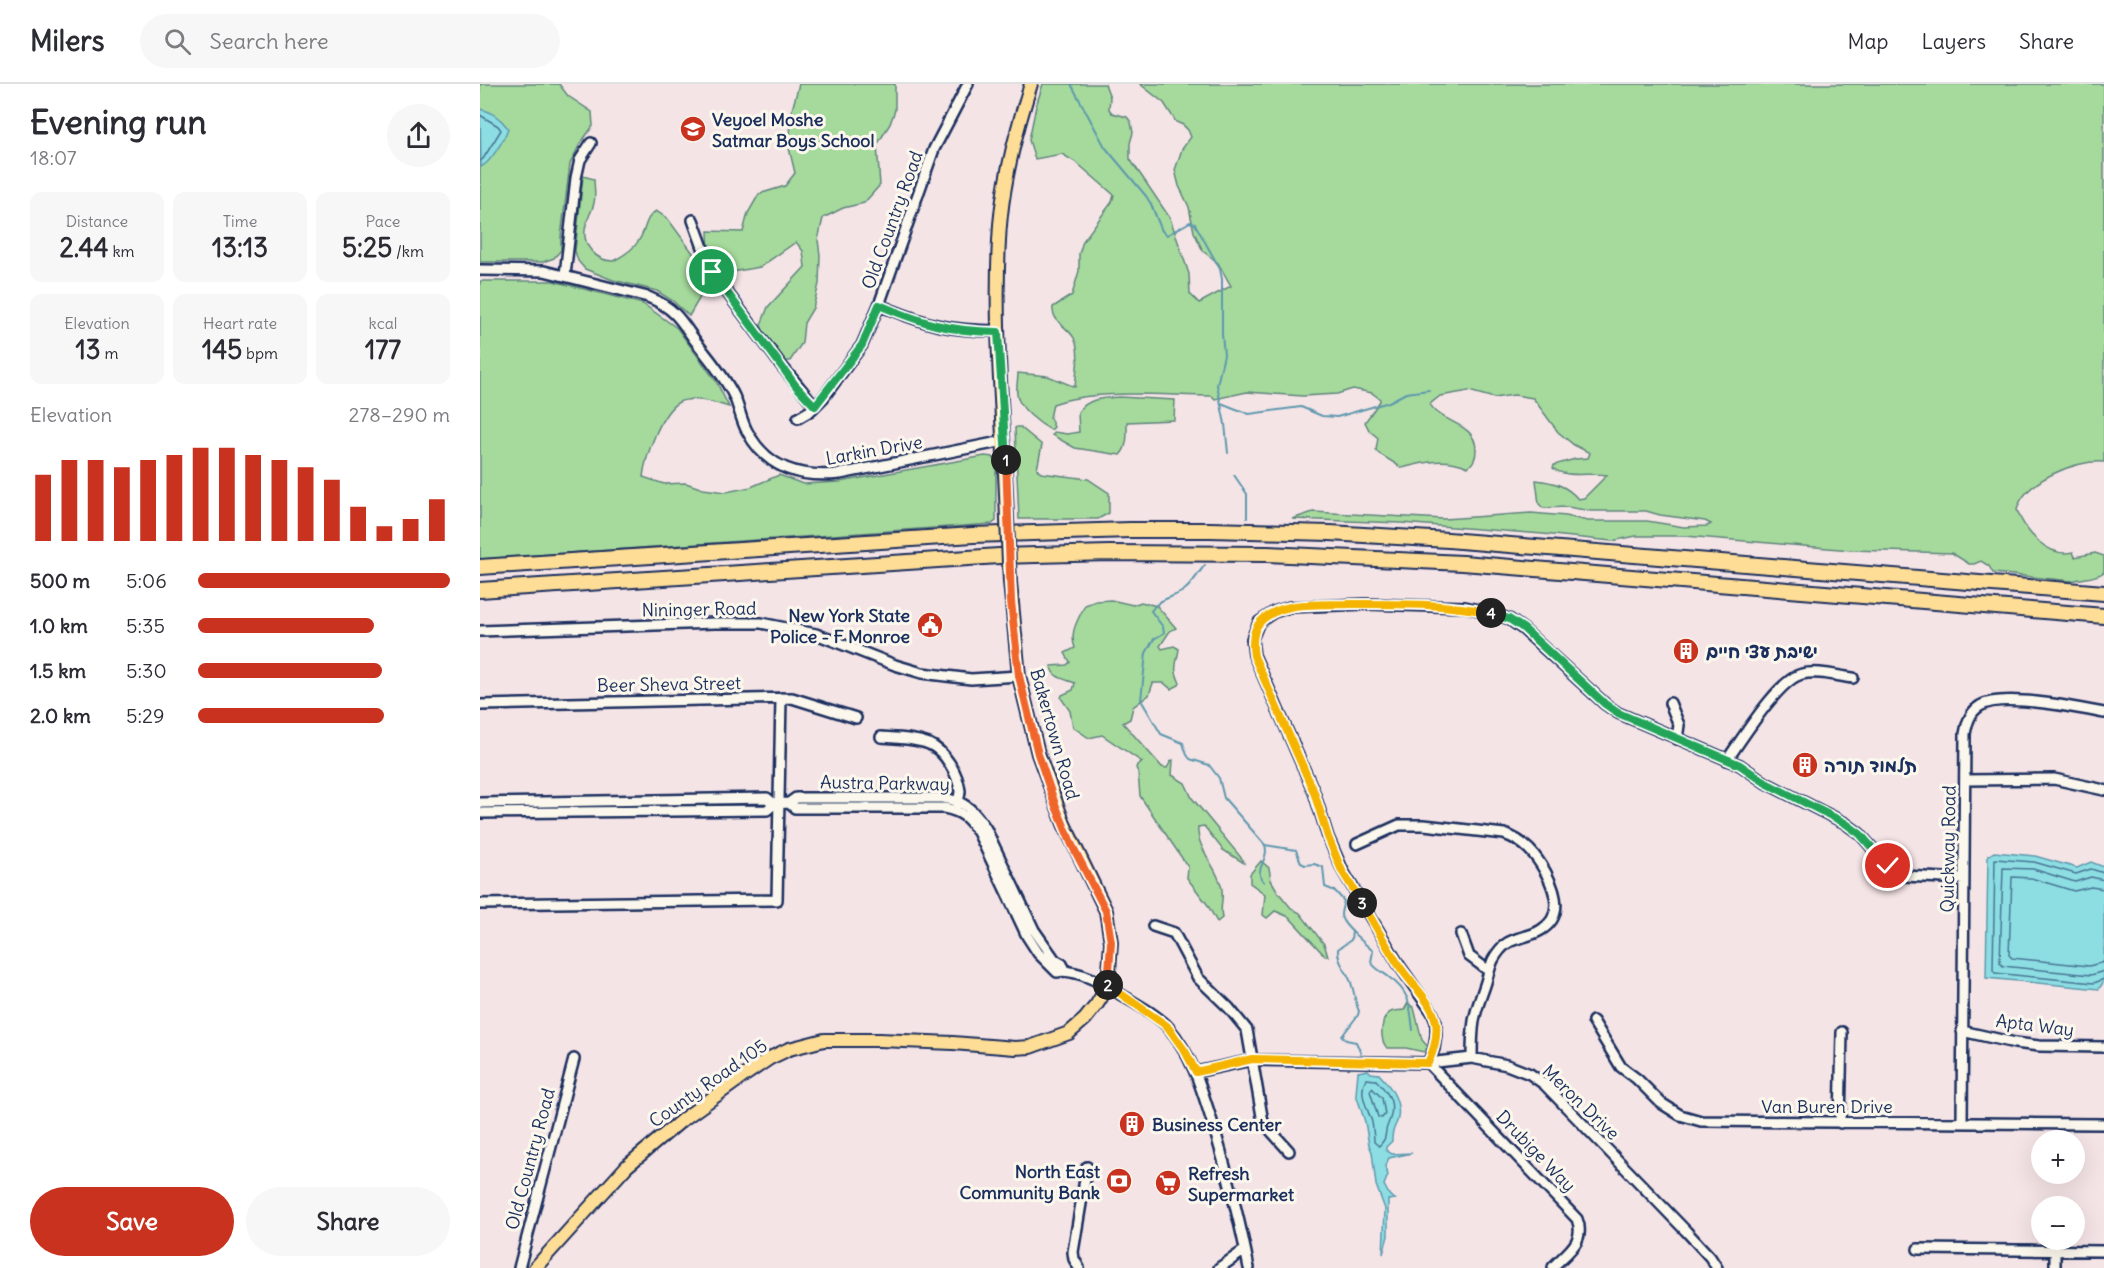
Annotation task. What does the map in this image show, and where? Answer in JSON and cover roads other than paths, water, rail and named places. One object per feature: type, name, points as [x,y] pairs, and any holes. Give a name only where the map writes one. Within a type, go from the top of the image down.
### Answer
[{"type":"highway","points":[[480,567],[1016,533],[1140,530],[1250,531],[1468,541],[2104,593]]},
{"type":"highway","points":[[480,590],[1006,555],[1267,554],[1444,562],[2104,616]]},
{"type":"main road","name":"Bakertown Road","points":[[1031,84],[1005,183],[999,240],[998,332],[1013,636],[1019,676],[1038,754],[1072,845],[1106,911],[1111,942],[1108,986]]},
{"type":"main road","name":"County Road 105","points":[[535,1268],[627,1166],[682,1120],[770,1058],[789,1049],[824,1040],[912,1040],[1015,1048],[1030,1047],[1070,1033],[1092,1012],[1108,986]]},
{"type":"street","name":"Old Country Road","points":[[798,418],[815,406],[862,345],[879,305],[934,149],[968,84]]},
{"type":"street","points":[[565,275],[576,178],[580,160],[591,143]]},
{"type":"street","points":[[693,220],[712,272],[796,386],[815,406]]},
{"type":"street","name":"Larkin Drive","points":[[480,270],[544,271],[648,297],[661,303],[676,314],[727,384],[747,432],[759,450],[788,470],[818,477],[1004,441]]},
{"type":"street","points":[[879,305],[932,326],[967,331],[998,332]]},
{"type":"street","points":[[1428,1063],[1434,1049],[1436,1035],[1436,1022],[1432,1012],[1399,965],[1342,871],[1328,837],[1314,792],[1254,656],[1252,639],[1260,622],[1274,612],[1290,607],[1322,605],[1464,607],[1509,619],[1523,628],[1605,704],[1618,713],[1740,765],[1766,783],[1845,823],[1860,834],[1897,873],[1904,876],[1964,879]]},
{"type":"street","name":"Nininger Road","points":[[480,631],[715,623],[761,624],[816,634],[895,665],[922,673],[971,679],[1019,676]]},
{"type":"street","points":[[1727,759],[1780,689],[1791,679],[1802,674],[1853,678]]},
{"type":"street","points":[[480,904],[777,900],[776,804],[781,698]]},
{"type":"street","name":"Beer Sheva Street","points":[[480,705],[792,698],[856,718]]},
{"type":"street","name":"Quickway Road","points":[[1962,1123],[1965,734],[1972,713],[1978,706],[1987,702],[2001,701],[2026,702],[2104,713]]},
{"type":"street","points":[[1670,703],[1679,725],[1677,739]]},
{"type":"street","points":[[881,737],[929,744],[943,754],[953,770],[960,792],[956,805]]},
{"type":"street","points":[[1965,780],[2054,779],[2104,789]]},
{"type":"street","name":"Austra Parkway","points":[[480,803],[767,798],[776,804]]},
{"type":"street","name":"Austra Parkway","points":[[480,813],[767,810],[776,804],[789,803],[796,798],[942,798],[978,816],[1034,930],[1055,960],[1062,964],[1065,970],[1108,986]]},
{"type":"street","points":[[1357,843],[1399,825],[1424,825],[1504,834],[1514,837],[1529,848],[1552,886],[1556,894],[1556,911],[1549,923],[1542,929],[1515,938],[1505,944],[1492,962],[1474,1021],[1472,1058]]},
{"type":"street","points":[[1153,926],[1174,933],[1198,978],[1229,1008],[1247,1030],[1263,1122],[1289,1151]]},
{"type":"street","points":[[1461,934],[1469,956],[1489,971]]},
{"type":"street","points":[[1108,986],[1167,1026],[1185,1051],[1196,1072],[1221,1152],[1249,1268]]},
{"type":"street","name":"Van Buren Drive","points":[[1593,1022],[1621,1067],[1661,1103],[1680,1115],[1707,1122],[2104,1124]]},
{"type":"street","name":"Apta Way","points":[[1962,1031],[2014,1043],[2039,1046],[2104,1047]]},
{"type":"street","points":[[1840,1123],[1842,1032]]},
{"type":"street","name":"Meron Drive","points":[[1196,1072],[1252,1059],[1428,1063],[1472,1058],[1507,1065],[1530,1074],[1544,1084],[1698,1244],[1717,1268]]},
{"type":"street","name":"Old Country Road","points":[[519,1268],[574,1059]]},
{"type":"street","name":"Drubige Way","points":[[1428,1063],[1577,1219],[1581,1230],[1578,1241],[1552,1267]]},
{"type":"street","points":[[1079,1268],[1073,1252],[1087,1167]]},
{"type":"street","points":[[1918,1249],[2104,1251]]},
{"type":"street","points":[[1219,1268],[1245,1250]]},
{"type":"street","points":[[2055,1251],[2055,1268]]},
{"type":"water","points":[[480,109],[496,116],[508,128],[497,150],[481,167]]},
{"type":"water","points":[[1994,852],[2035,856],[2077,868],[2091,862],[2104,867],[2104,981],[2099,989],[1986,978],[1988,856]]},
{"type":"water","points":[[1368,1070],[1379,1074],[1391,1088],[1398,1105],[1398,1118],[1392,1141],[1386,1150],[1392,1154],[1412,1153],[1389,1158],[1385,1166],[1388,1175],[1384,1185],[1390,1196],[1395,1199],[1388,1200],[1388,1236],[1383,1254],[1385,1209],[1376,1185],[1372,1152],[1356,1094],[1358,1072]]},
{"type":"waterway","points":[[1071,84],[1105,147],[1151,204],[1162,231],[1167,235],[1190,222],[1195,224],[1220,269],[1224,355],[1217,385],[1228,453]]},
{"type":"waterway","points":[[1221,403],[1249,414],[1301,407],[1322,416],[1337,417],[1389,402],[1406,393],[1429,390]]},
{"type":"waterway","points":[[1234,475],[1247,494],[1247,518]]},
{"type":"waterway","points":[[1205,565],[1179,594],[1161,601],[1151,611],[1163,627],[1164,633],[1154,639],[1146,653],[1141,700],[1161,734],[1183,743],[1190,759],[1209,765],[1219,778],[1224,798],[1265,845],[1296,850],[1301,863],[1323,867],[1325,887],[1335,891],[1344,901],[1341,915],[1345,924],[1373,951],[1371,962],[1373,965],[1397,984],[1406,995],[1413,1030]]},
{"type":"waterway","points":[[1264,882],[1260,869],[1265,855],[1265,845]]},
{"type":"waterway","points":[[1352,931],[1351,940],[1338,949],[1338,954],[1350,981],[1359,1011],[1342,1036],[1346,1040],[1356,1042],[1361,1053]]},
{"type":"place","name":"Veyoel Moshe Satmar Boys School","points":[[693,129]]},
{"type":"place","name":"New York State Police - F Monroe","points":[[930,625]]},
{"type":"place","name":"ישיבת עצי חיים","points":[[1686,651]]},
{"type":"place","name":"תלמוד תורה","points":[[1805,765]]},
{"type":"place","name":"Business Center","points":[[1132,1124]]},
{"type":"place","name":"North East Community Bank","points":[[1119,1181]]},
{"type":"place","name":"Refresh Supermarket","points":[[1168,1183]]}]
